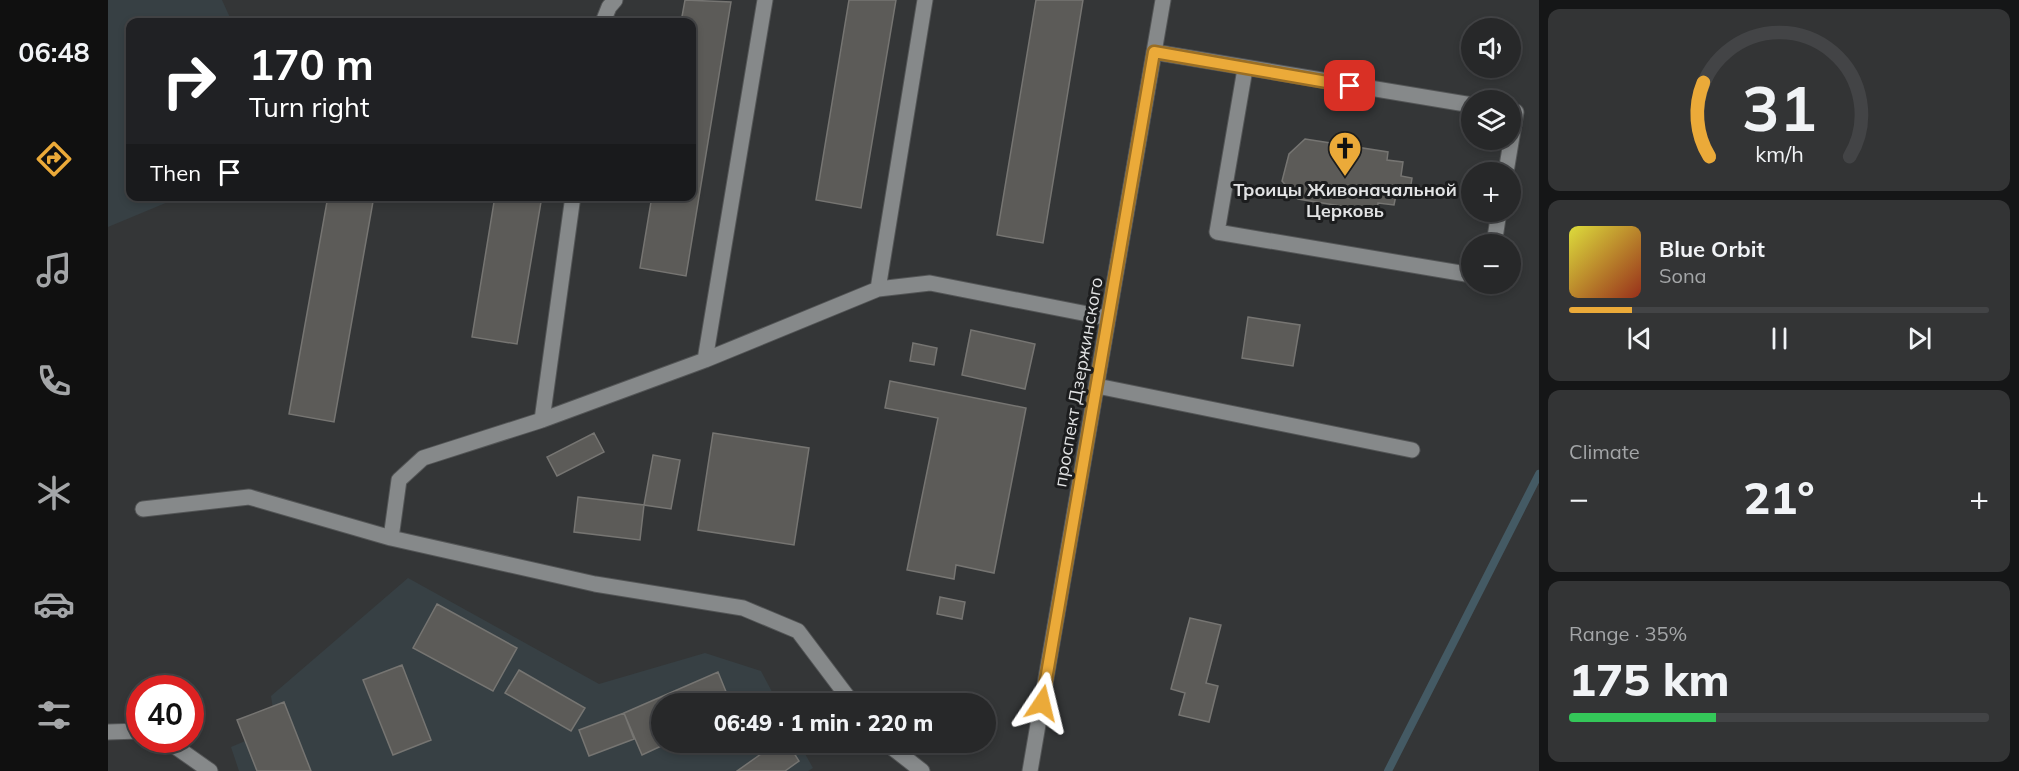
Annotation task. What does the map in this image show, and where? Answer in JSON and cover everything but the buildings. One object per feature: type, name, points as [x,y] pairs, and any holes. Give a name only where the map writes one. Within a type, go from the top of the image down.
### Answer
[{"type":"street","points":[[605,18],[615,0]]},
{"type":"street","points":[[705,360],[765,0]]},
{"type":"street","points":[[878,289],[925,0]]},
{"type":"street","name":"проспект Дзержинского","points":[[1030,771],[1163,0]]},
{"type":"street","points":[[1154,52],[1461,103]]},
{"type":"street","points":[[1245,69],[1217,232],[1461,273]]},
{"type":"street","points":[[542,420],[572,201]]},
{"type":"street","points":[[391,538],[399,480],[423,458],[542,420],[705,360],[878,289],[930,283],[1108,318]]},
{"type":"street","points":[[1097,386],[1412,450]]},
{"type":"street","points":[[143,509],[249,497],[391,538],[595,584],[743,608],[798,631],[845,693]]},
{"type":"street","points":[[108,732],[126,731]]},
{"type":"street","points":[[184,753],[210,771]]},
{"type":"street","points":[[899,753],[922,771]]},
{"type":"shaded area","points":[[108,0],[222,0],[230,18],[126,18],[126,201],[170,201],[108,227]]},
{"type":"shaded area","points":[[408,578],[599,684],[705,653],[761,671],[773,693],[651,693],[651,753],[805,753],[813,768],[808,771],[239,771],[231,747],[276,728],[271,696]]},
{"type":"waterway","points":[[1388,771],[1539,474]]},
{"type":"place","name":"Троицы Живоначальной Церковь","points":[[1345,177]]},
{"type":"route","points":[[1042,703],[1154,52],[1350,86]]}]
